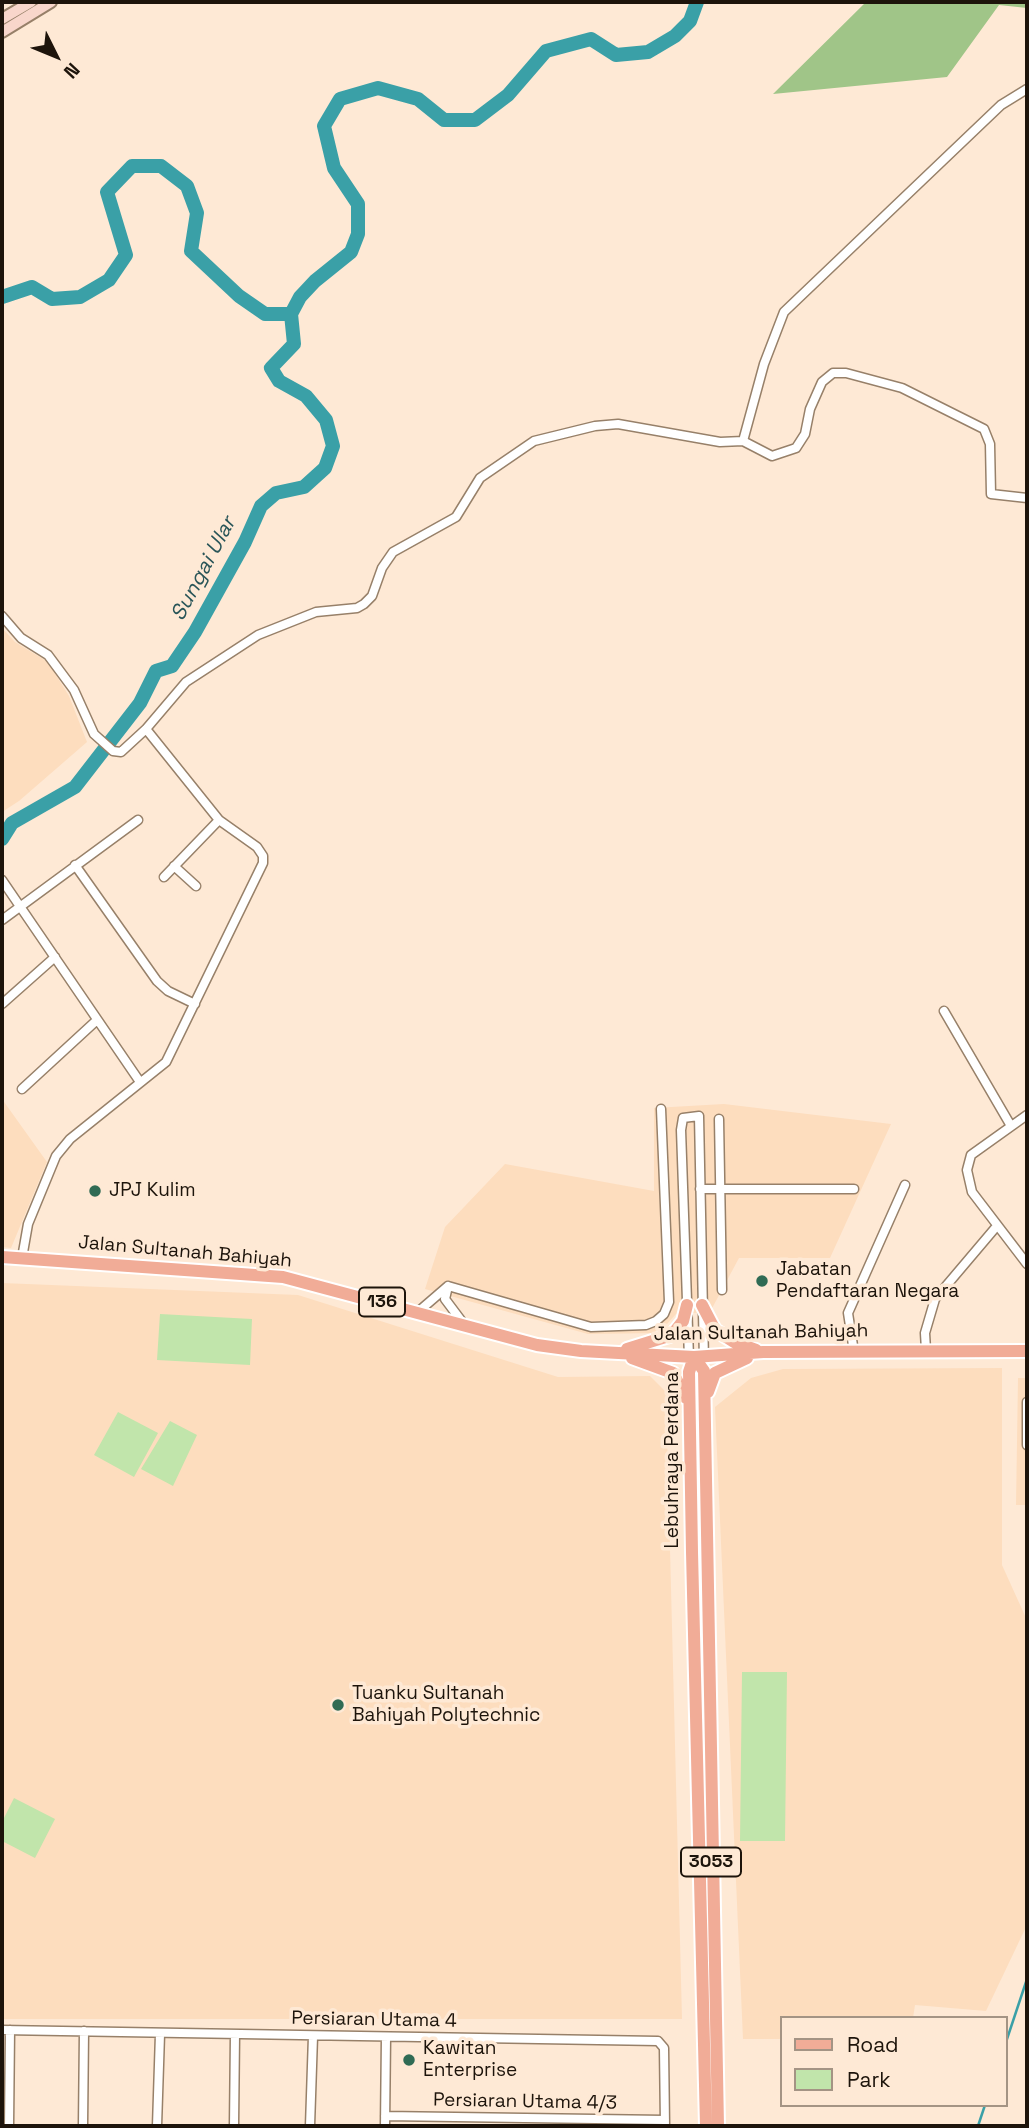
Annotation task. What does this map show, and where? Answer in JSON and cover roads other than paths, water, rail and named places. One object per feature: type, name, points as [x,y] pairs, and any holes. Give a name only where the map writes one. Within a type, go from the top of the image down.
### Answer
[{"type":"main road","points":[[2,19],[31,2]]},
{"type":"main road","points":[[2,32],[51,2]]},
{"type":"main road","name":"Jalan Sultanah Bahiyah","points":[[2,1256],[283,1277],[419,1311],[537,1345],[695,1357],[763,1352],[1027,1351]]},
{"type":"main road","points":[[614,1352],[672,1335],[683,1321],[687,1305]]},
{"type":"main road","points":[[702,1305],[709,1322],[724,1338],[763,1352]]},
{"type":"main road","points":[[614,1352],[673,1373],[684,1390],[698,1427]]},
{"type":"main road","points":[[698,1427],[715,1373],[763,1352]]},
{"type":"main road","name":"Lebuhraya Perdana","points":[[695,1357],[704,1371],[698,1427],[692,1552],[706,2126]]},
{"type":"main road","name":"Lebuhraya Perdana","points":[[695,1357],[689,1372],[704,1447],[718,2126]]},
{"type":"main road","points":[[704,1447],[697,1476],[698,1528],[692,1552],[706,1598]]},
{"type":"street","points":[[743,441],[764,364],[783,312],[1001,106],[1027,89]]},
{"type":"street","points":[[2,616],[21,638],[41,648],[57,666],[99,741],[113,751],[126,750],[186,682],[258,635],[316,612],[356,608],[364,604],[372,596],[382,568],[393,552],[456,517],[480,478],[534,441],[595,426],[618,424],[720,442],[743,441],[772,456],[796,448],[805,434],[810,409],[822,382],[833,373],[846,373],[902,387],[984,429],[990,444],[990,492],[994,496],[1027,498]]},
{"type":"street","points":[[22,1258],[28,1224],[56,1156],[70,1139],[166,1062],[263,863],[263,856],[257,847],[219,820],[146,729]]},
{"type":"street","points":[[2,920],[138,820]]},
{"type":"street","points":[[163,877],[219,820]]},
{"type":"street","points":[[75,865],[157,981],[168,991],[195,1004]]},
{"type":"street","points":[[174,866],[196,886]]},
{"type":"street","points":[[2,880],[140,1082]]},
{"type":"street","points":[[2,1004],[55,957]]},
{"type":"street","points":[[944,1011],[1011,1126]]},
{"type":"street","points":[[22,1089],[97,1020]]},
{"type":"street","points":[[448,1286],[584,1326],[646,1325],[656,1321],[664,1314],[668,1302],[662,1109]]},
{"type":"street","points":[[1027,1115],[971,1154],[967,1170],[972,1192],[996,1227],[1027,1264]]},
{"type":"street","points":[[699,1116],[702,1305],[695,1357],[687,1305],[681,1130],[683,1118],[699,1116]]},
{"type":"street","points":[[719,1119],[722,1290]]},
{"type":"street","points":[[664,1129],[681,1130]]},
{"type":"street","points":[[854,1352],[848,1313],[905,1185]]},
{"type":"street","points":[[700,1189],[854,1189]]},
{"type":"street","points":[[926,1350],[925,1333],[935,1299],[996,1227]]},
{"type":"street","points":[[419,1311],[448,1286]]},
{"type":"street","points":[[448,1286],[444,1299],[465,1325]]},
{"type":"street","points":[[1027,1402],[1027,1443]]},
{"type":"street","points":[[6,2030],[9,2126]]},
{"type":"street","name":"Persiaran Utama 4","points":[[6,2030],[658,2040],[664,2048],[665,2123]]},
{"type":"street","points":[[83,2126],[84,2031]]},
{"type":"street","points":[[157,2126],[160,2034]]},
{"type":"street","points":[[234,2126],[235,2034]]},
{"type":"street","points":[[310,2126],[313,2036]]},
{"type":"street","points":[[385,2126],[386,2037]]},
{"type":"street","name":"Persiaran Utama 4/3","points":[[385,2116],[462,2122],[665,2123]]},
{"type":"waterway","points":[[291,314],[300,297],[315,281],[351,252],[358,234],[358,204],[334,168],[324,126],[340,99],[378,88],[418,99],[444,120],[475,120],[508,95],[546,51],[591,39],[616,55],[648,52],[675,36],[690,21],[697,2]]},
{"type":"waterway","points":[[2,297],[32,287],[52,299],[80,297],[109,280],[126,255],[107,192],[132,166],[161,166],[187,186],[197,213],[191,251],[239,296],[265,314],[291,314]]},
{"type":"waterway","name":"Sungai Ular","points":[[2,839],[12,823],[75,787],[140,703],[156,671],[172,666],[195,632],[245,542],[261,506],[276,493],[304,487],[325,468],[333,446],[326,420],[306,396],[279,381],[271,368],[294,344],[291,314]]},
{"type":"waterway","points":[[1008,2036],[1027,1979]]},
{"type":"waterway","points":[[978,2126],[984,2107]]},
{"type":"place","name":"JPJ Kulim","points":[[95,1191]]},
{"type":"place","name":"Jabatan Pendaftaran Negara","points":[[762,1281]]},
{"type":"place","name":"Tuanku Sultanah Bahiyah Polytechnic","points":[[338,1705]]},
{"type":"place","name":"Kawitan Enterprise","points":[[409,2060]]}]
